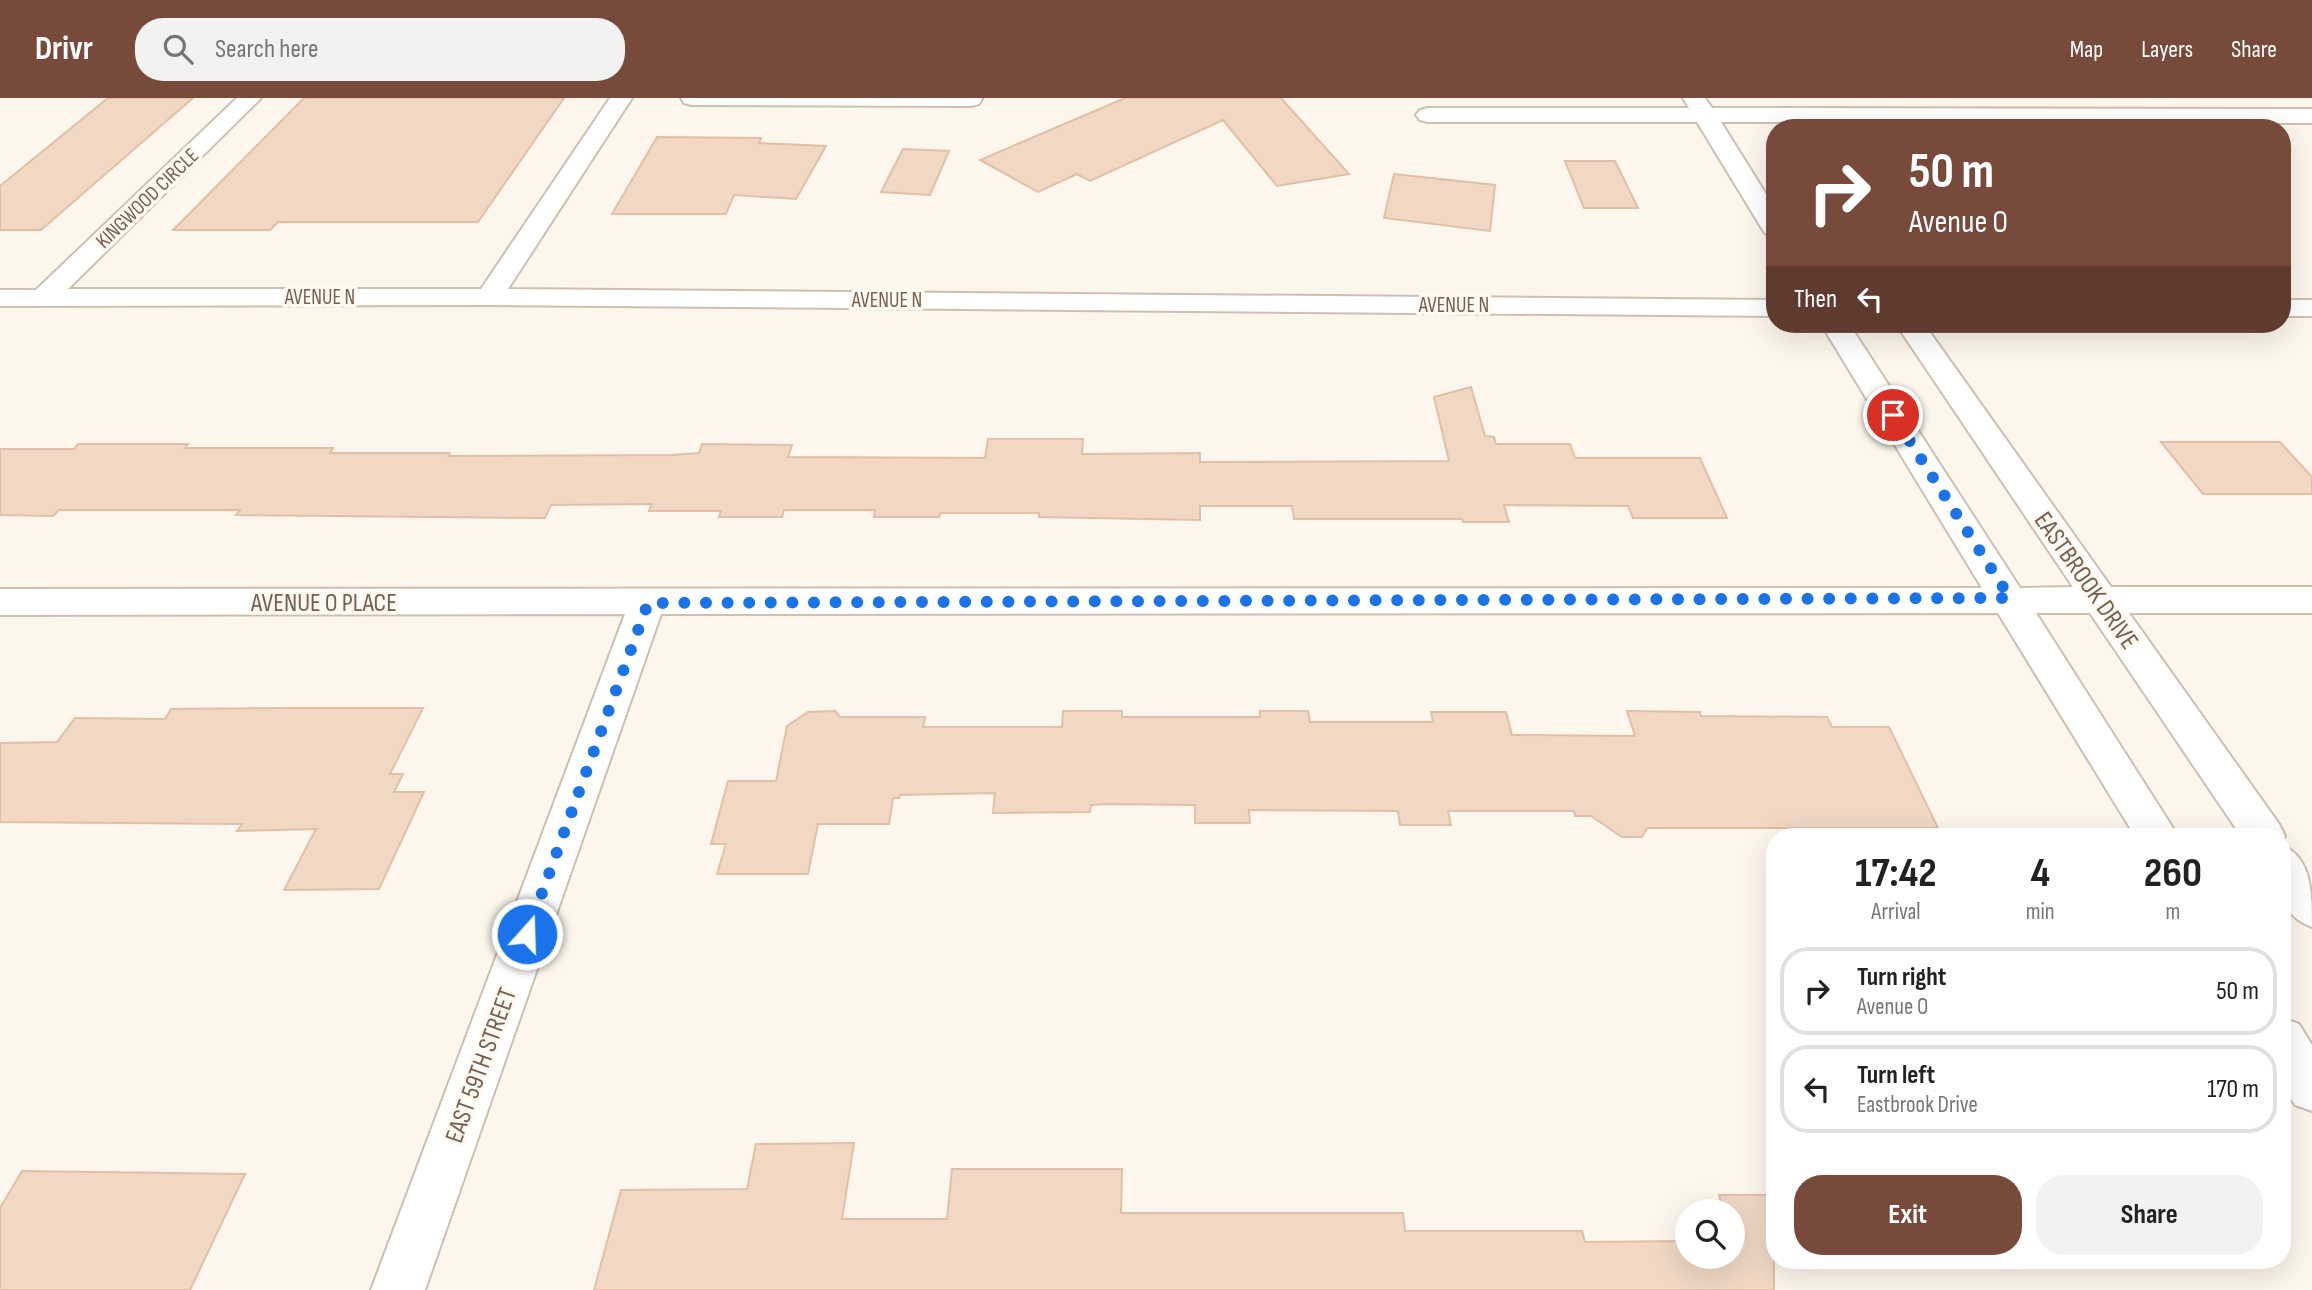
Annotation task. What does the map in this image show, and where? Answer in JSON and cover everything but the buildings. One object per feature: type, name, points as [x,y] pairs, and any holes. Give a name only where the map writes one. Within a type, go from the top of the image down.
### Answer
[{"type":"street","name":"KINGWOOD CIRCLE","points":[[44,297],[250,98]]},
{"type":"street","points":[[489,297],[621,98]]},
{"type":"street","points":[[692,98],[971,99]]},
{"type":"street","points":[[1699,106],[1766,215]]},
{"type":"street","points":[[1428,115],[1699,106],[1766,113],[2312,116]]},
{"type":"street","name":"AVENUE N","points":[[0,298],[489,297],[1766,307]]},
{"type":"street","points":[[2291,308],[2312,308]]},
{"type":"street","points":[[1841,333],[2010,598],[2152,828]]},
{"type":"street","name":"EASTBROOK DRIVE","points":[[1916,333],[2258,828]]},
{"type":"street","points":[[2100,598],[2312,600]]},
{"type":"street","name":"AVENUE O PLACE","points":[[0,602],[648,603],[2100,598]]},
{"type":"street","name":"EAST 59TH STREET","points":[[398,1290],[648,603]]},
{"type":"street","points":[[2291,876],[2312,908]]},
{"type":"street","points":[[2291,1054],[2312,1088]]},
{"type":"route","points":[[527,934],[648,603],[2010,598],[1893,415]]}]
